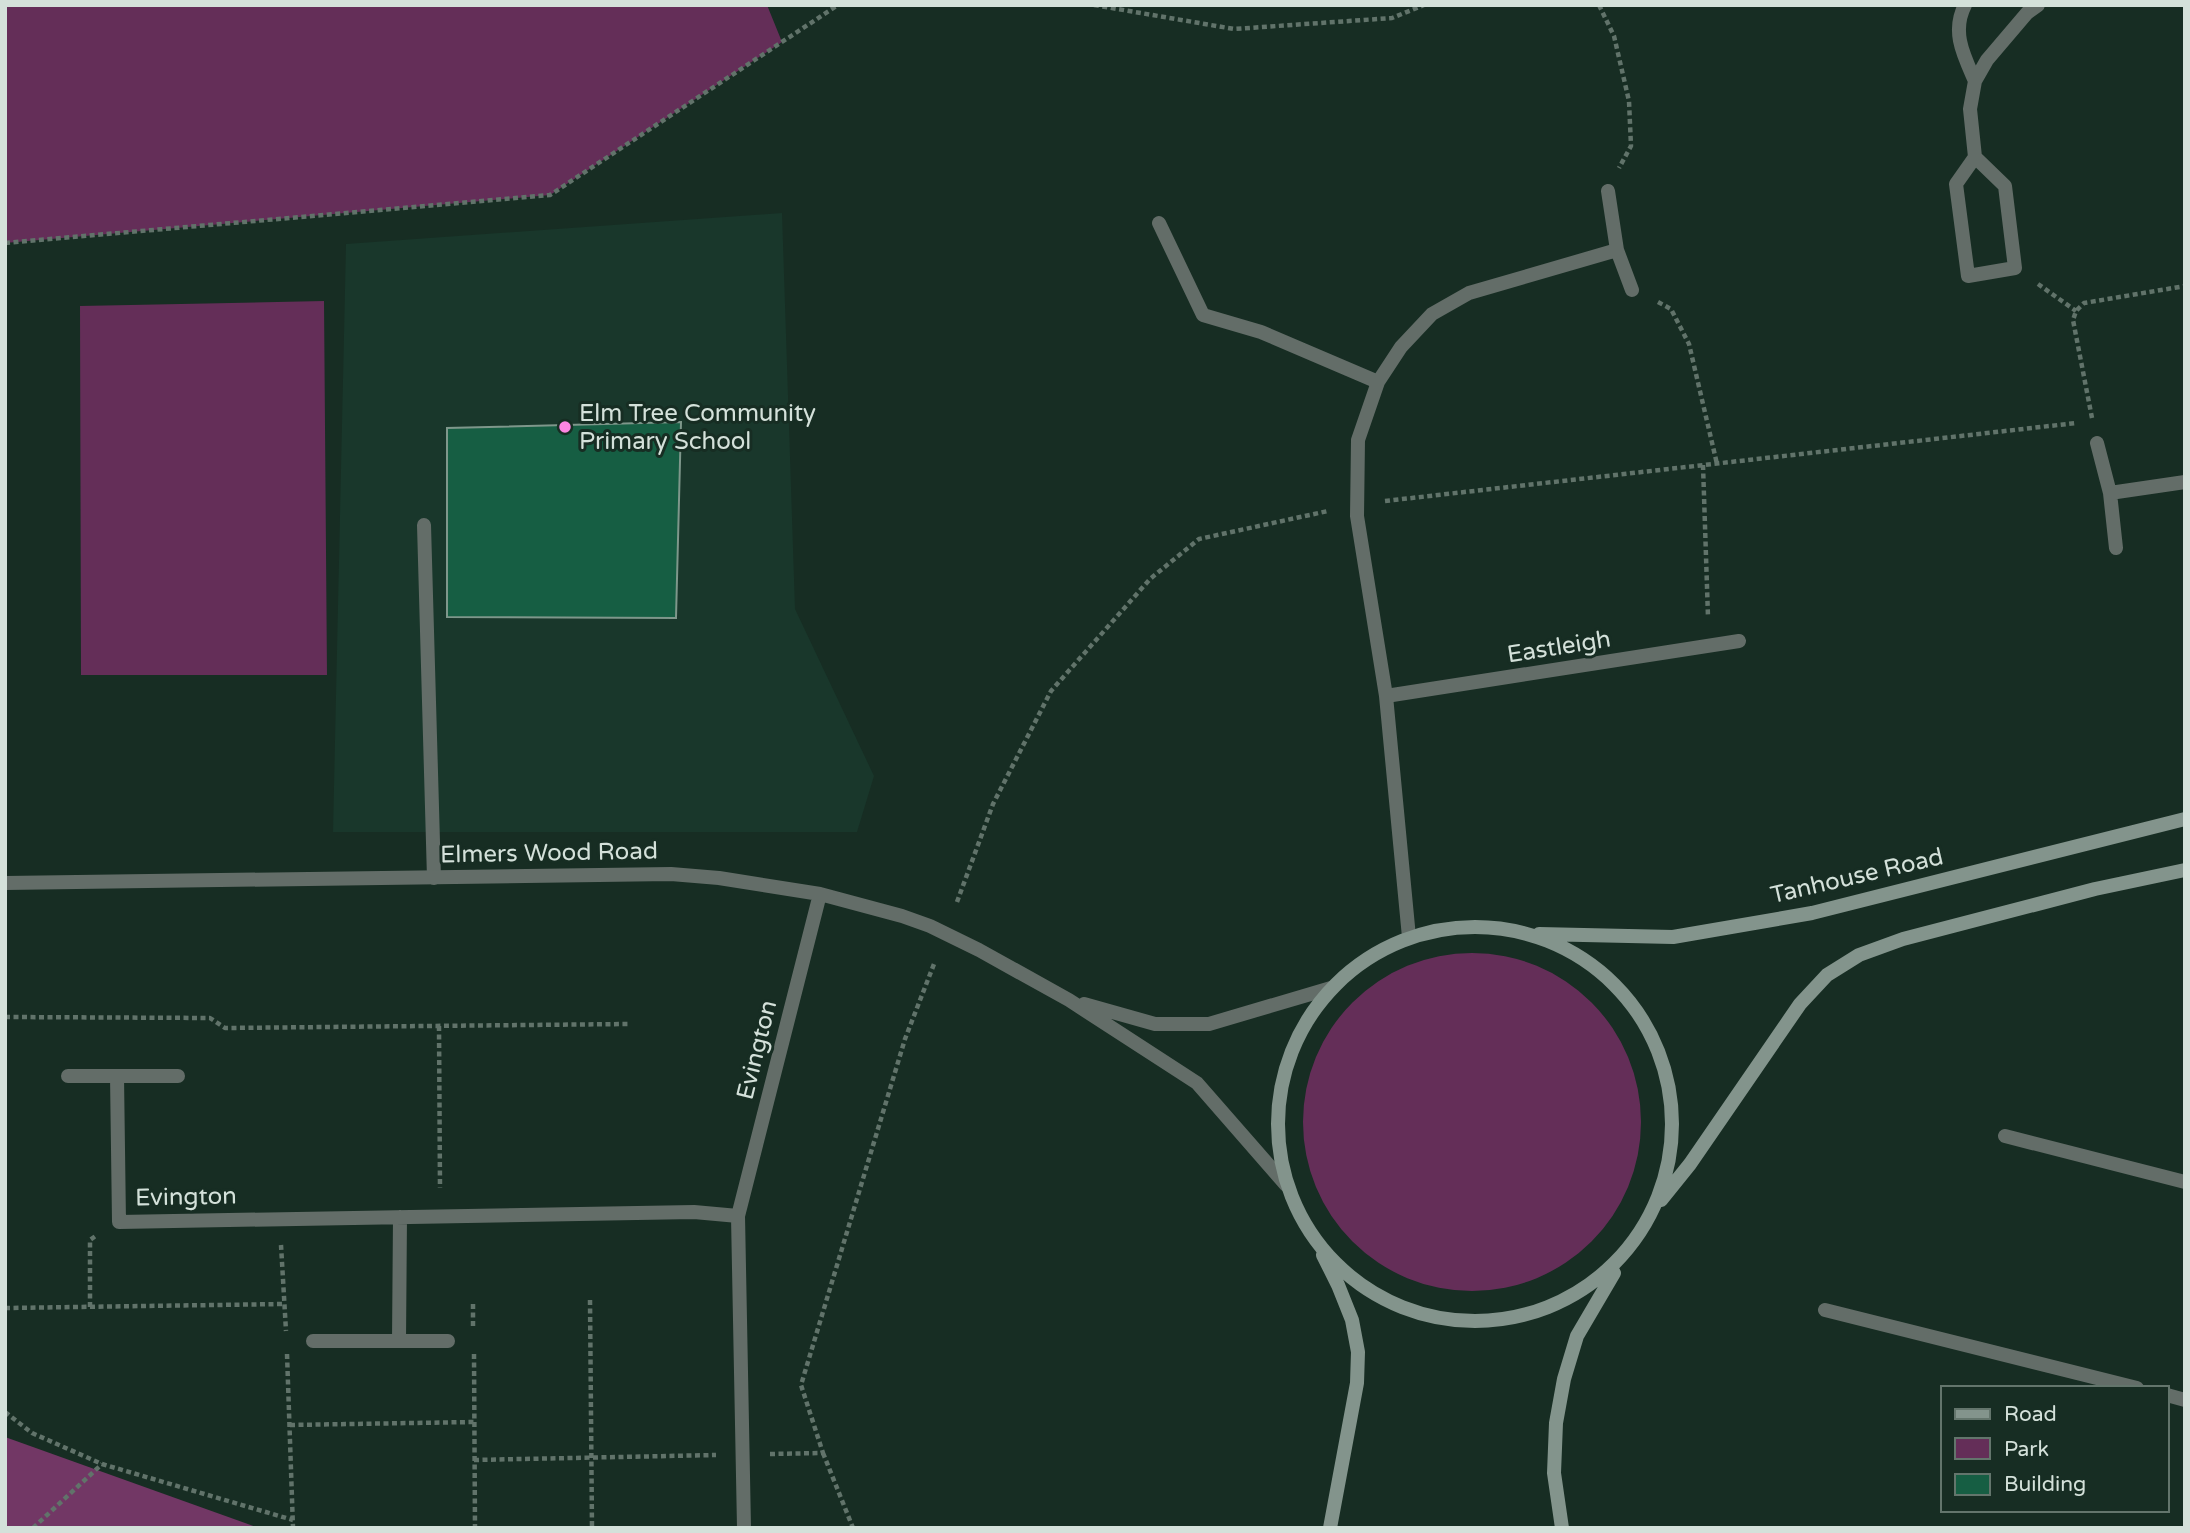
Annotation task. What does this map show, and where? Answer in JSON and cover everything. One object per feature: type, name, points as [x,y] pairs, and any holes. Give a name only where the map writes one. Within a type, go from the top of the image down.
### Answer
[{"type":"street","points":[[1965,5],[1958,27],[1961,46],[1975,81]]},
{"type":"street","points":[[1975,157],[1956,184],[1968,276],[2015,268],[2005,186],[1975,157],[1970,108],[1975,81],[2002,41],[2038,5]]},
{"type":"street","points":[[1608,191],[1617,250],[1632,290]]},
{"type":"street","points":[[1158,223],[1203,315],[1261,332],[1378,382]]},
{"type":"street","points":[[1409,937],[1386,696],[1357,516],[1359,440],[1378,382],[1401,346],[1432,314],[1469,293],[1617,250]]},
{"type":"street","points":[[2097,443],[2110,493],[2116,548]]},
{"type":"street","points":[[2110,493],[2185,482]]},
{"type":"street","points":[[424,525],[434,878]]},
{"type":"street","name":"Eastleigh","points":[[1386,696],[1739,642]]},
{"type":"street","name":"Tanhouse Road","points":[[1534,934],[1674,937],[1812,913],[2185,819]]},
{"type":"street","points":[[1562,1528],[1554,1473],[1556,1423],[1564,1379],[1577,1336],[1658,1203],[1690,1164],[1800,1004],[1827,975],[1859,955],[1903,939],[2095,889],[2185,870]]},
{"type":"street","name":"Elmers Wood Road","points":[[5,883],[671,874],[719,878],[820,894],[902,916],[979,950],[1069,1000],[1197,1083],[1286,1185]]},
{"type":"street","name":"Evington","points":[[744,1528],[738,1216],[820,894]]},
{"type":"street","points":[[1330,1528],[1355,1396],[1358,1352],[1347,1308],[1286,1185],[1276,1133],[1282,1080],[1300,1030],[1331,988],[1367,957],[1409,937],[1471,925],[1534,934],[1587,960],[1631,1000],[1660,1052],[1673,1110],[1669,1160],[1658,1203]]},
{"type":"street","name":"Elmers Wood Road","points":[[1069,1000],[1155,1024],[1209,1024],[1331,988]]},
{"type":"street","points":[[68,1076],[178,1076]]},
{"type":"street","name":"Evington","points":[[117,1076],[119,1222],[694,1212],[738,1216]]},
{"type":"street","points":[[2005,1136],[2185,1182]]},
{"type":"street","points":[[399,1341],[400,1217]]},
{"type":"street","points":[[1317,1245],[1363,1288],[1419,1315],[1481,1323],[1542,1311],[1598,1281],[1640,1234]]},
{"type":"street","points":[[1825,1310],[2129,1386]]},
{"type":"street","points":[[313,1341],[448,1341]]},
{"type":"path","points":[[5,243],[550,195],[838,5]]},
{"type":"path","points":[[1094,5],[1234,29],[1392,18],[1424,5]]},
{"type":"path","points":[[1599,5],[1615,36],[1629,101],[1631,146],[1608,191]]},
{"type":"path","points":[[2015,268],[2076,311]]},
{"type":"path","points":[[2097,443],[2073,320],[2076,311],[2084,303],[2185,286]]},
{"type":"path","points":[[1632,290],[1671,309],[1689,344],[1717,464]]},
{"type":"path","points":[[957,902],[993,804],[1051,691],[1150,579],[1199,538],[1357,505],[2093,421]]},
{"type":"path","points":[[1703,466],[1709,646]]},
{"type":"path","points":[[853,1528],[823,1453],[801,1385],[905,1039],[933,964]]},
{"type":"path","points":[[5,1017],[210,1018],[225,1028],[628,1024]]},
{"type":"path","points":[[439,1026],[441,1217]]},
{"type":"path","points":[[280,1218],[293,1528]]},
{"type":"path","points":[[90,1307],[90,1240],[119,1222]]},
{"type":"path","points":[[590,1300],[592,1528]]},
{"type":"path","points":[[5,1308],[284,1304]]},
{"type":"path","points":[[473,1304],[473,1329]]},
{"type":"path","points":[[474,1342],[475,1528]]},
{"type":"path","points":[[5,1412],[32,1433],[102,1464],[293,1520]]},
{"type":"path","points":[[290,1425],[474,1422]]},
{"type":"path","points":[[474,1460],[823,1453]]},
{"type":"path","points":[[33,1528],[102,1464]]},
{"type":"shaded area","name":"Elm Tree Community Primary School","points":[[782,213],[795,609],[874,776],[857,832],[333,832],[346,244]]},
{"type":"shaded area","points":[[5,1437],[259,1528],[5,1528]]},
{"type":"green space","points":[[5,5],[767,5],[782,42],[550,195],[5,243]]},
{"type":"green space","points":[[324,301],[327,675],[81,675],[80,306]]},
{"type":"green space","points":[[1472,953],[1505,956],[1537,966],[1566,981],[1592,1002],[1613,1028],[1628,1057],[1638,1089],[1641,1122],[1638,1155],[1628,1187],[1613,1216],[1592,1242],[1566,1263],[1537,1278],[1505,1288],[1472,1291],[1439,1288],[1407,1278],[1378,1263],[1352,1242],[1331,1216],[1316,1187],[1306,1155],[1303,1122],[1306,1089],[1316,1057],[1331,1028],[1352,1002],[1378,981],[1407,966],[1439,956]]},
{"type":"building","points":[[681,422],[676,618],[447,617],[447,428]]},
{"type":"place","name":"Elm Tree Community Primary School","points":[[565,427]]}]
